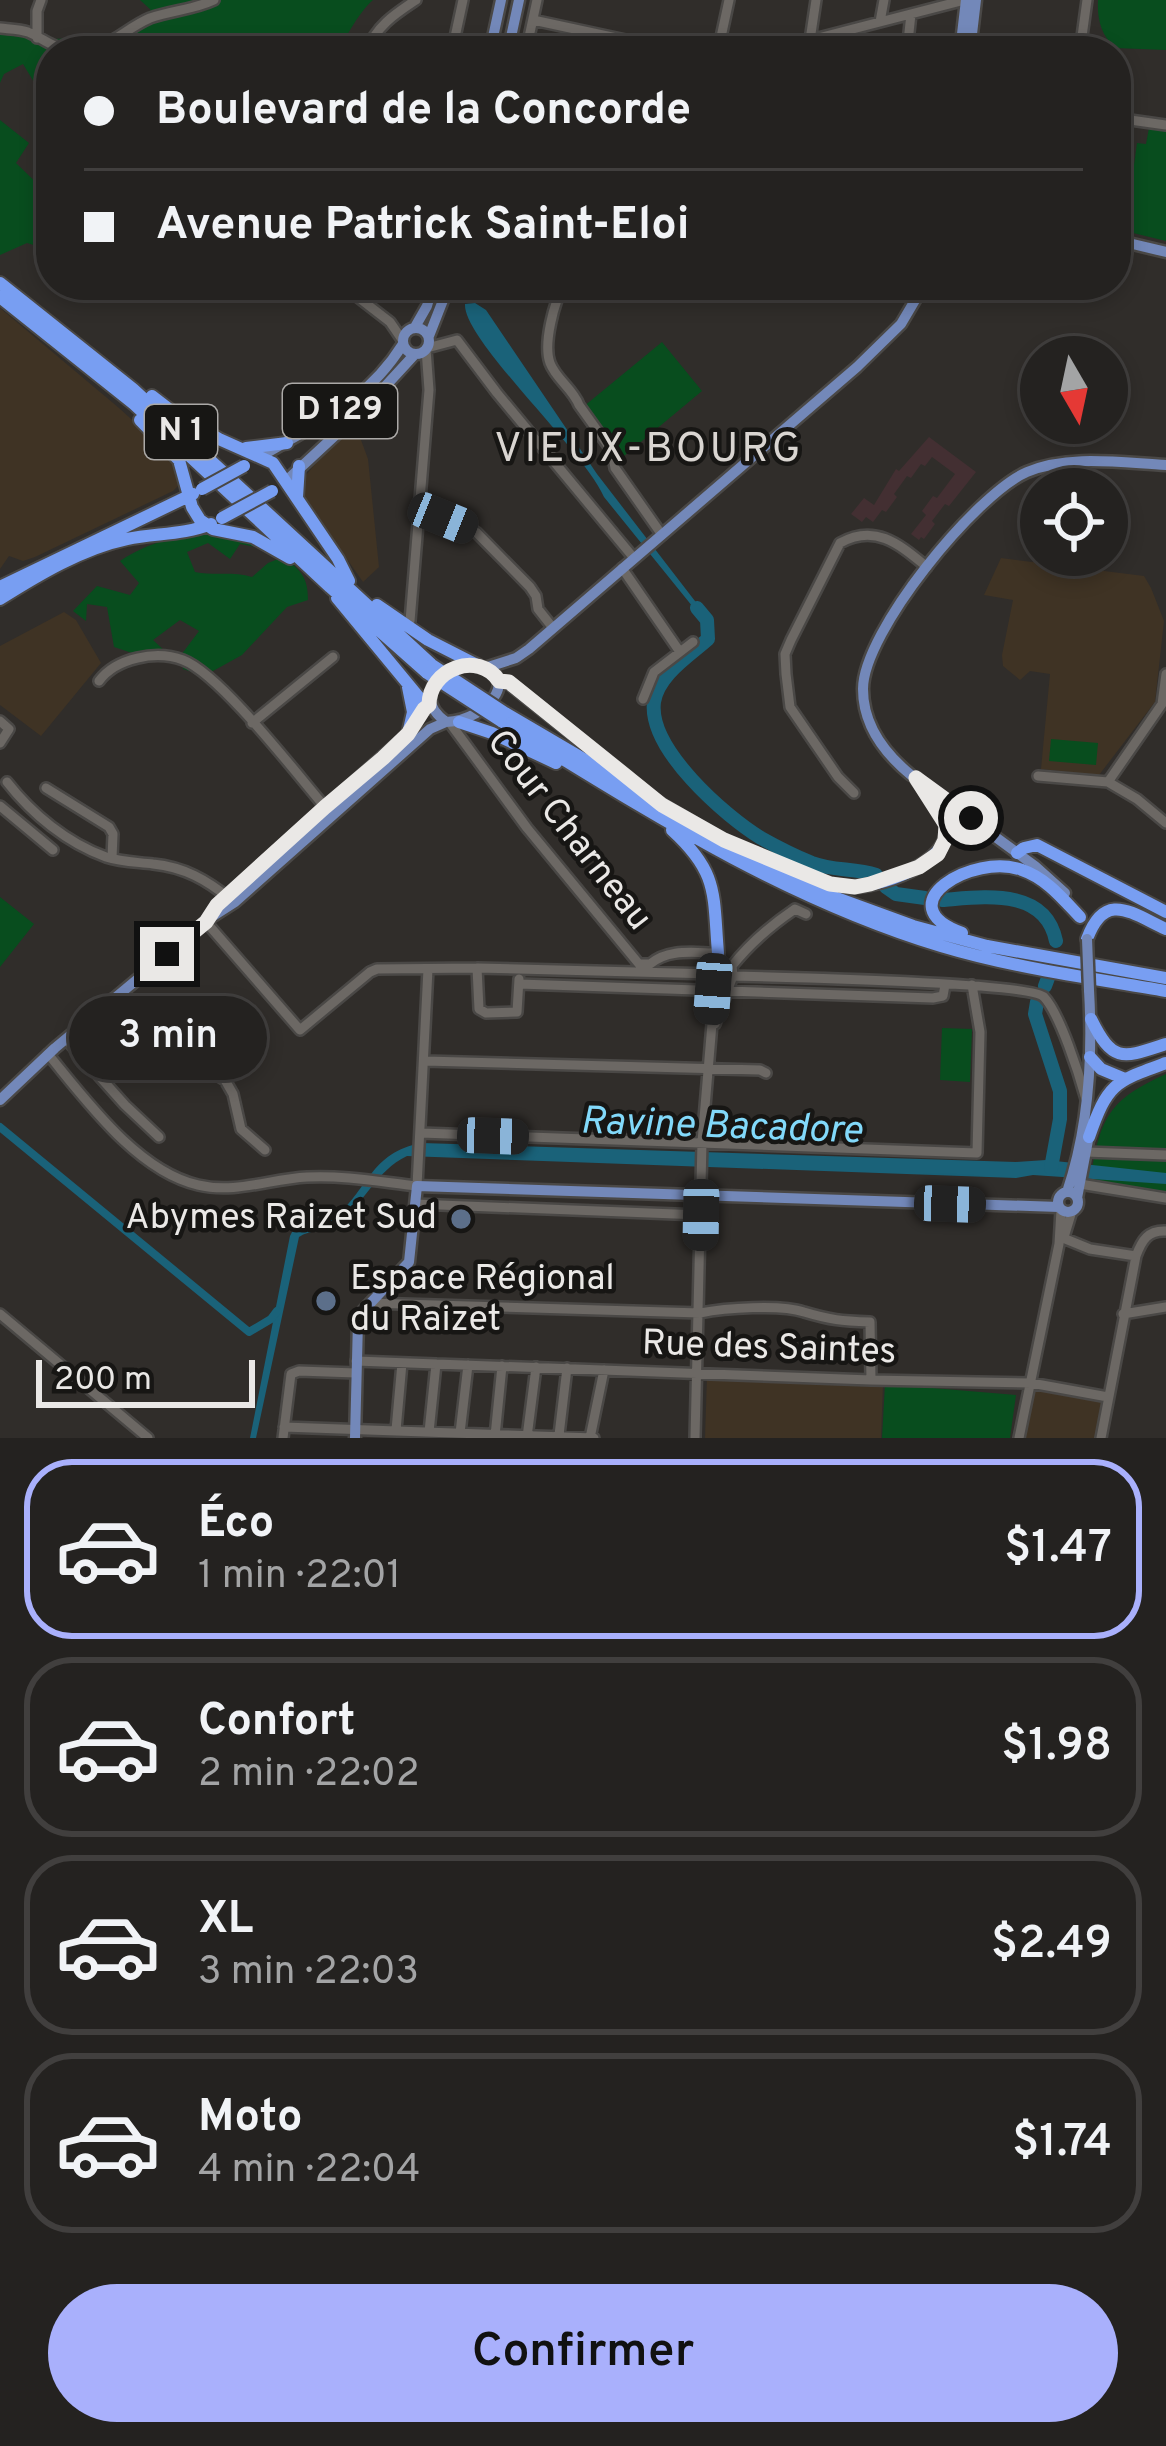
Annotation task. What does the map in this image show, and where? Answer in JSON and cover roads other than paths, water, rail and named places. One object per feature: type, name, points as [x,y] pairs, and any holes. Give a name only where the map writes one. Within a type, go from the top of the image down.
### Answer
[{"type":"highway","name":"N 1","points":[[0,283],[354,591],[430,669]]},
{"type":"highway","name":"N 1","points":[[0,297],[103,371],[324,584],[430,669],[637,804],[759,874],[862,919],[978,956],[1117,977],[1166,978]]},
{"type":"highway","points":[[103,371],[127,375],[174,413],[273,463],[354,591]]},
{"type":"highway","points":[[103,371],[179,460],[196,492],[196,515],[207,526],[254,537],[324,584],[407,686],[429,703]]},
{"type":"highway","points":[[239,448],[287,443]]},
{"type":"highway","name":"D 129","points":[[0,587],[260,457]]},
{"type":"highway","points":[[298,498],[299,466]]},
{"type":"highway","name":"D 129","points":[[0,599],[100,547],[207,526],[286,481]]},
{"type":"highway","points":[[346,575],[382,609],[428,640],[482,667]]},
{"type":"highway","points":[[367,604],[382,609]]},
{"type":"highway","points":[[499,680],[509,682],[662,805]]},
{"type":"highway","points":[[407,686],[413,712],[408,734]]},
{"type":"highway","name":"N 1","points":[[503,717],[778,872],[828,895],[913,926],[1117,977],[1166,994]]},
{"type":"highway","points":[[452,722],[492,733],[637,804],[689,846],[711,880],[718,953]]},
{"type":"highway","points":[[724,840],[830,884],[870,884],[919,867],[944,846],[946,825],[913,777]]},
{"type":"highway","points":[[586,778],[676,835]]},
{"type":"highway","points":[[1017,853],[1037,845],[1166,912]]},
{"type":"highway","points":[[1009,950],[945,926],[933,911],[939,887],[965,872],[1005,866],[1037,877],[1080,917]]},
{"type":"highway","points":[[1087,939],[1095,918],[1107,910],[1129,912],[1166,929]]},
{"type":"highway","points":[[1117,977],[1166,969]]},
{"type":"highway","points":[[1091,1027],[1117,1054],[1166,1044]]},
{"type":"highway","points":[[1093,1061],[1125,1078]]},
{"type":"highway","points":[[1089,1137],[1102,1100],[1125,1078],[1166,1063]]},
{"type":"main road","points":[[493,36],[501,0]]},
{"type":"main road","points":[[511,36],[519,0]]},
{"type":"main road","points":[[961,36],[965,0]]},
{"type":"main road","points":[[972,36],[976,0]]},
{"type":"main road","points":[[1131,243],[1166,251]]},
{"type":"main road","name":"D 129","points":[[260,457],[350,404],[387,367],[429,300]]},
{"type":"main road","name":"D 129","points":[[286,481],[425,349],[443,300]]},
{"type":"main road","points":[[0,1100],[430,729],[488,706],[516,658],[880,346],[915,300]]},
{"type":"main road","points":[[413,328],[424,329],[425,349]]},
{"type":"main road","name":"D 129","points":[[403,343],[407,350],[425,349]]},
{"type":"main road","points":[[355,1433],[358,1322],[410,1262],[417,1186],[701,1196],[1067,1199],[1089,1137],[1096,1092],[1087,939],[1080,917],[1057,884],[887,754],[873,731],[863,690],[880,633],[927,567],[968,518],[1024,473],[1074,463],[1166,465]]},
{"type":"main road","points":[[231,899],[408,734],[429,703],[434,685],[448,671],[516,658]]},
{"type":"main road","points":[[482,667],[499,680]]},
{"type":"main road","points":[[429,703],[452,722]]},
{"type":"main road","points":[[1082,1156],[1093,1061]]},
{"type":"street","points":[[37,36],[41,0]]},
{"type":"street","points":[[120,36],[147,20],[195,10],[214,0]]},
{"type":"street","points":[[373,36],[416,0]]},
{"type":"street","points":[[455,36],[463,0]]},
{"type":"street","points":[[529,36],[537,0]]},
{"type":"street","points":[[721,36],[729,0]]},
{"type":"street","points":[[811,36],[816,0]]},
{"type":"street","points":[[880,22],[884,0]]},
{"type":"street","points":[[826,36],[965,0]]},
{"type":"street","points":[[1081,36],[1087,0]]},
{"type":"street","points":[[909,36],[911,14]]},
{"type":"street","points":[[533,20],[607,36]]},
{"type":"street","points":[[0,28],[26,31],[36,37]]},
{"type":"street","points":[[1131,120],[1166,125]]},
{"type":"street","points":[[362,300],[390,322],[403,343]]},
{"type":"street","points":[[556,300],[550,320],[550,365],[612,451],[615,468],[658,537]]},
{"type":"street","points":[[390,322],[413,328]]},
{"type":"street","points":[[410,621],[429,390],[425,349],[457,340],[637,555]]},
{"type":"street","points":[[420,506],[476,532],[530,587],[538,610],[553,628]]},
{"type":"street","points":[[854,794],[790,707],[785,654],[840,543],[850,537],[878,535],[892,539],[927,567]]},
{"type":"street","points":[[622,568],[680,652]]},
{"type":"street","points":[[643,700],[654,673],[693,642]]},
{"type":"street","points":[[99,682],[107,670],[146,657],[185,661],[223,689],[325,807]]},
{"type":"street","points":[[252,723],[333,657]]},
{"type":"street","points":[[1108,782],[1162,704],[1166,674]]},
{"type":"street","points":[[0,721],[9,729],[0,743]]},
{"type":"street","name":"Cour Charneau","points":[[452,722],[526,828],[639,964],[650,964],[670,953],[718,953]]},
{"type":"street","points":[[1038,776],[1108,782],[1166,823]]},
{"type":"street","points":[[7,782],[47,824],[82,846],[112,858],[176,868],[208,881],[231,899]]},
{"type":"street","points":[[46,788],[109,827],[112,858]]},
{"type":"street","points":[[0,806],[53,850]]},
{"type":"street","points":[[710,1034],[733,971],[765,929],[795,909],[806,914]]},
{"type":"street","points":[[207,920],[300,1030],[370,972],[477,968],[714,974]]},
{"type":"street","points":[[718,953],[733,971],[1029,990],[1045,998],[1078,1069],[1087,1104]]},
{"type":"street","points":[[695,1438],[702,1145],[718,953]]},
{"type":"street","points":[[477,968],[482,1012],[517,1012],[519,969]]},
{"type":"street","points":[[48,1054],[116,1132],[174,1177],[194,1185],[222,1189],[308,1177],[417,1186],[428,969]]},
{"type":"street","points":[[519,984],[933,998],[943,995],[945,985]]},
{"type":"street","points":[[421,1136],[976,1153],[980,1032],[972,985]]},
{"type":"street","points":[[114,998],[155,1049],[171,1061],[211,1071],[225,1080],[241,1129],[266,1150]]},
{"type":"street","points":[[66,1039],[159,1137]]},
{"type":"street","points":[[425,1061],[707,1066],[766,1073]]},
{"type":"street","points":[[1082,1156],[1166,1155]]},
{"type":"street","points":[[1019,1438],[1067,1199],[1166,1198]]},
{"type":"street","points":[[415,1204],[701,1215]]},
{"type":"street","points":[[1101,1438],[1136,1256],[1149,1234],[1166,1231]]},
{"type":"street","points":[[1061,1241],[1136,1256]]},
{"type":"street","points":[[370,1303],[700,1313],[729,1307],[803,1311],[829,1321],[870,1322],[871,1380]]},
{"type":"street","points":[[1124,1314],[1166,1307]]},
{"type":"street","points":[[0,1314],[148,1438]]},
{"type":"street","points":[[395,1430],[402,1363]]},
{"type":"street","name":"Rue des Saintes","points":[[283,1432],[291,1374],[402,1363],[1031,1382],[1108,1397]]},
{"type":"street","points":[[428,1432],[436,1364]]},
{"type":"street","points":[[456,1435],[468,1365]]},
{"type":"street","points":[[495,1436],[502,1366]]},
{"type":"street","points":[[523,1437],[536,1367]]},
{"type":"street","points":[[559,1435],[567,1368]]},
{"type":"street","points":[[283,1432],[395,1430],[589,1438],[604,1370]]},
{"type":"water","points":[[475,303],[486,310],[597,474],[707,620],[483,343],[465,304]]},
{"type":"water","points":[[422,1143],[1046,1160],[1166,1173],[1166,1184],[1033,1175],[407,1156],[387,1170],[335,1225],[299,1237],[256,1438],[250,1438],[295,1226],[333,1219],[380,1164]]},
{"type":"waterway","points":[[697,608],[707,620],[708,639],[668,675],[654,702],[655,720],[676,760],[710,798],[761,838],[812,863],[876,875]]},
{"type":"waterway","points":[[886,887],[896,894],[925,898]]},
{"type":"waterway","points":[[942,900],[993,897],[1026,904],[1050,924],[1056,941]]},
{"type":"waterway","points":[[1045,986],[1048,978]]},
{"type":"waterway","points":[[1037,1002],[1035,1014],[1060,1091],[1051,1168]]},
{"type":"waterway","points":[[0,1127],[249,1332],[277,1311]]},
{"type":"place","name":"Abymes Raizet Sud","points":[[461,1219]]},
{"type":"place","name":"Espace Régional du Raizet","points":[[326,1301]]},
{"type":"district","name":"VIEUX-BOURG","points":[[649,450]]},
{"type":"water label","name":"Ravine Bacadore","points":[[721,1128]]}]
